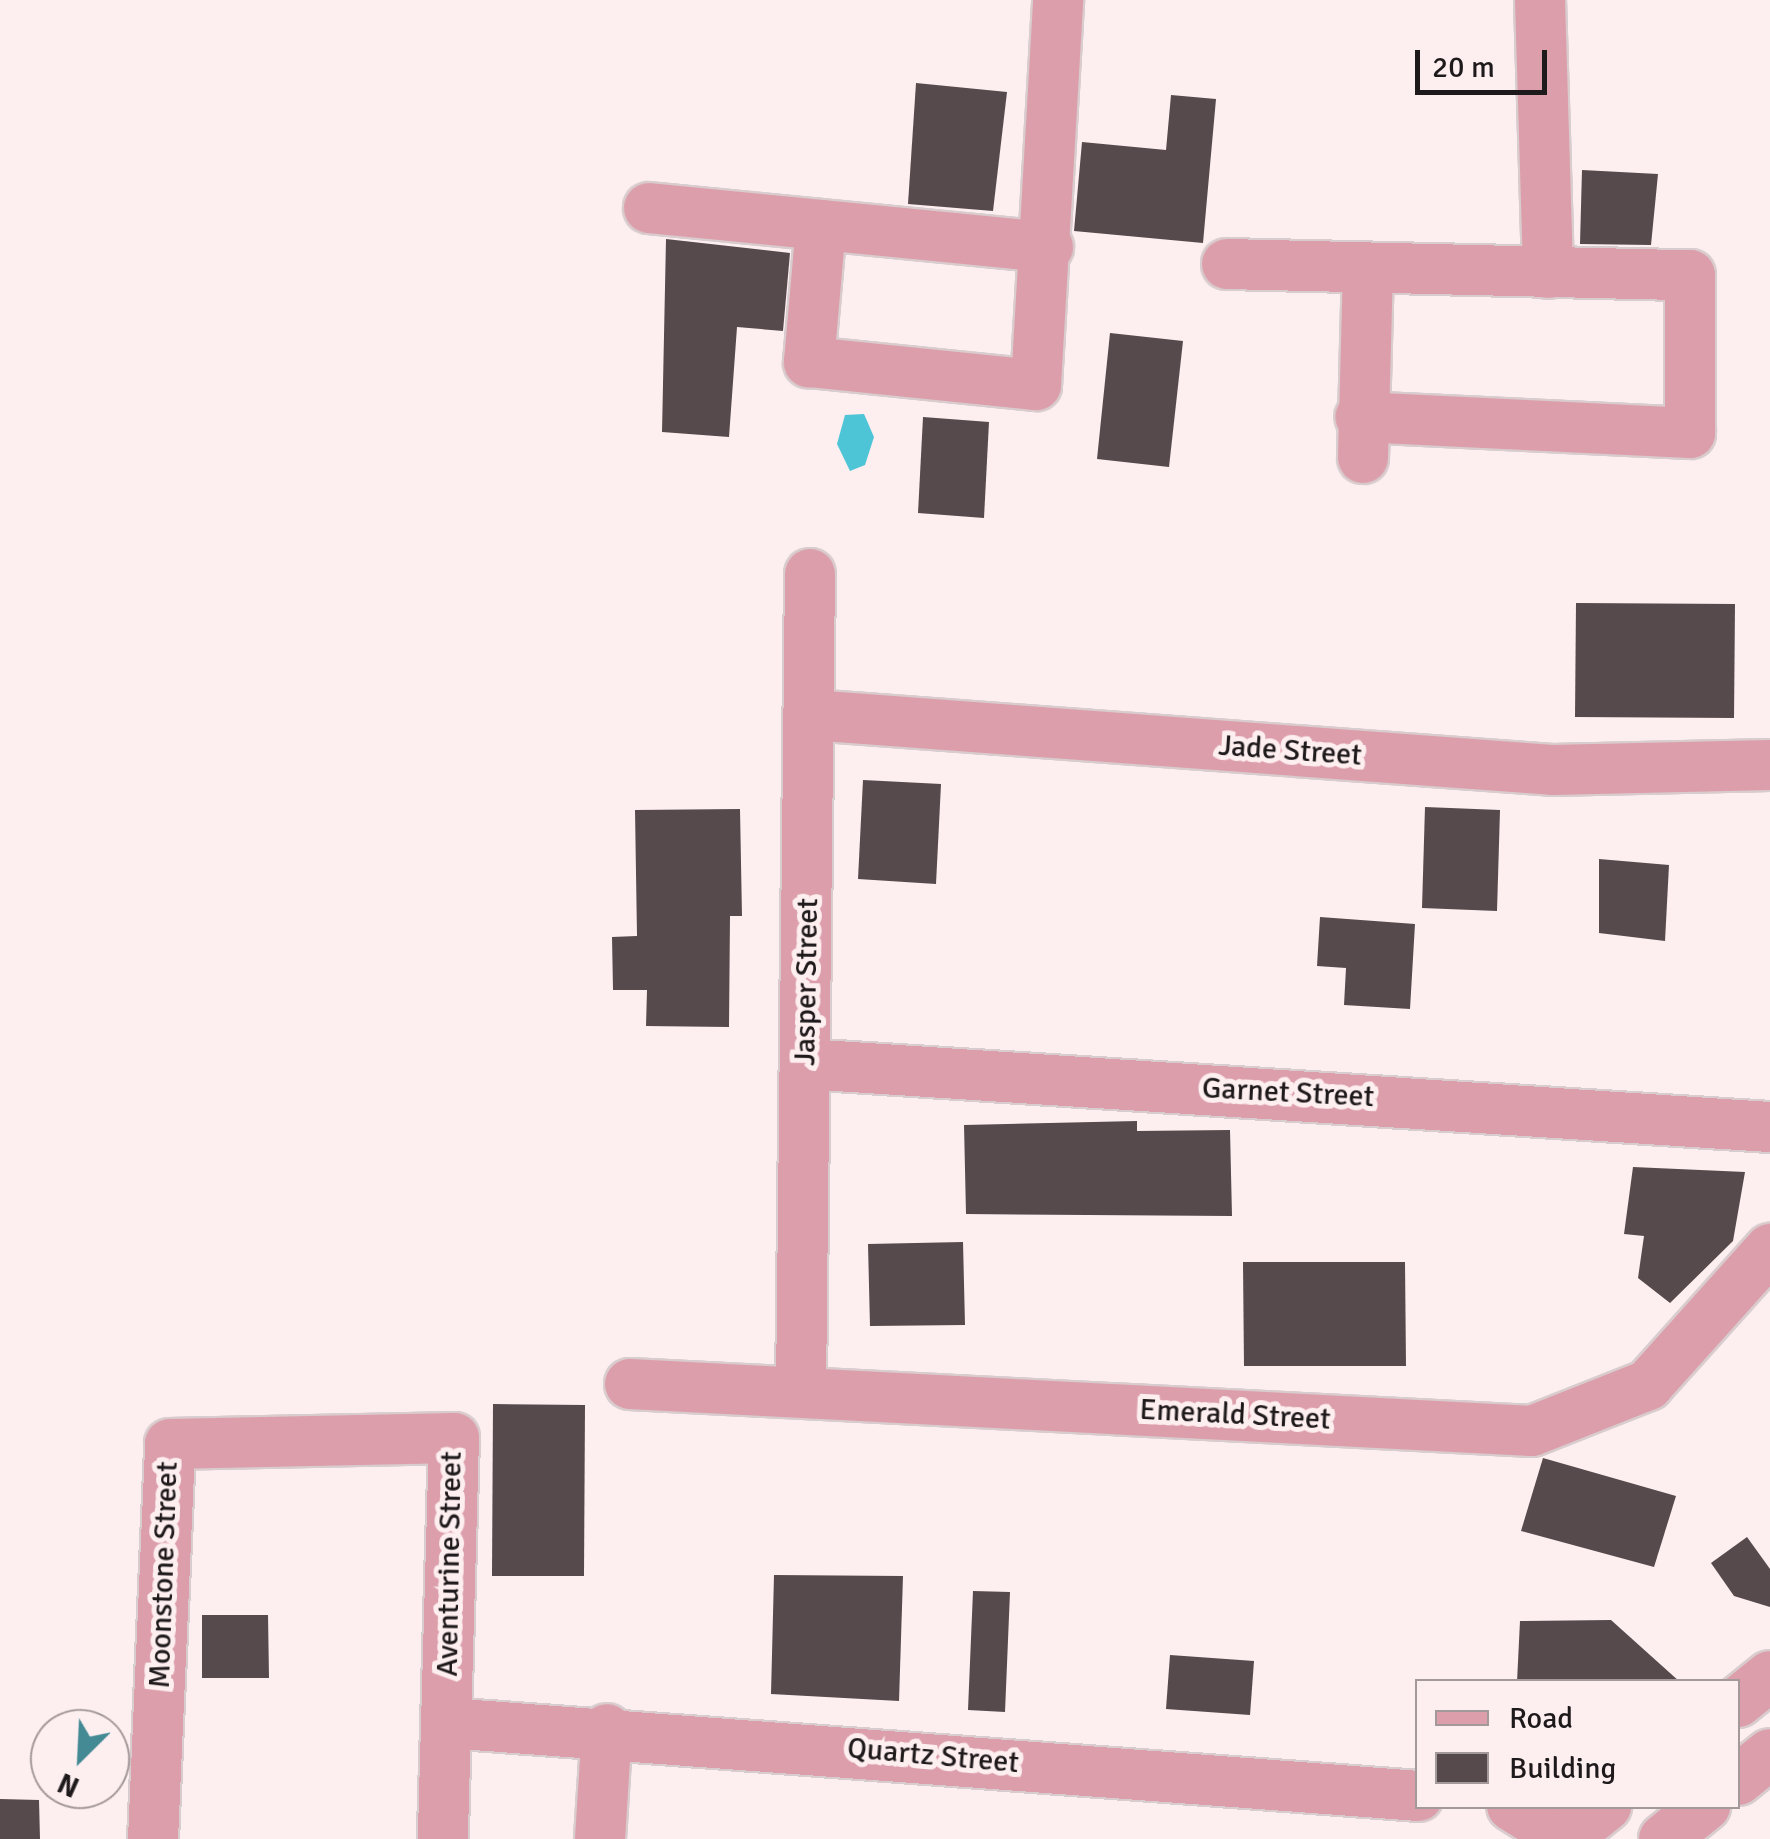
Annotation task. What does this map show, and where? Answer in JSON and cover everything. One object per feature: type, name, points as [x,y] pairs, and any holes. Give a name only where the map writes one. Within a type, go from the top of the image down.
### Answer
[{"type":"street","points":[[822,225],[809,362],[1036,385],[1048,247],[1058,0]]},
{"type":"street","points":[[1540,0],[1548,273]]},
{"type":"street","points":[[649,208],[1048,247]]},
{"type":"street","points":[[1227,264],[1690,275],[1690,433],[1361,438],[1368,268]]},
{"type":"street","name":"Jasper Street","points":[[801,1391],[810,574]]},
{"type":"street","name":"Jade Street","points":[[811,715],[1552,770],[1770,765]]},
{"type":"street","name":"Garnet Street","points":[[806,1064],[1770,1127]]},
{"type":"street","name":"Emerald Street","points":[[630,1384],[1532,1431],[1648,1385],[1770,1249]]},
{"type":"street","name":"Aventurine Street","points":[[303,1440],[454,1438],[443,1839]]},
{"type":"street","name":"Moonstone Street","points":[[153,1839],[170,1444],[303,1440]]},
{"type":"street","points":[[1740,1700],[1770,1676]]},
{"type":"street","name":"Quartz Street","points":[[448,1723],[606,1730],[1415,1796]]},
{"type":"street","points":[[600,1839],[606,1730]]},
{"type":"street","points":[[1740,1778],[1770,1754]]},
{"type":"street","points":[[1517,1809],[1565,1839],[1602,1809]]},
{"type":"street","points":[[1664,1839],[1701,1809]]},
{"type":"water","points":[[864,414],[874,437],[865,465],[850,471],[837,444],[845,415]]},
{"type":"building","points":[[916,83],[1007,92],[993,211],[908,204]]},
{"type":"building","points":[[1171,95],[1216,99],[1203,243],[1074,231],[1082,142],[1166,150]]},
{"type":"building","points":[[1582,170],[1658,174],[1651,245],[1580,244]]},
{"type":"building","points":[[666,239],[790,253],[783,331],[737,327],[729,437],[662,432]]},
{"type":"building","points":[[1110,333],[1183,341],[1169,467],[1097,459]]},
{"type":"building","points":[[923,417],[989,422],[984,518],[918,513]]},
{"type":"building","points":[[1576,603],[1735,604],[1734,718],[1575,717]]},
{"type":"building","points":[[863,780],[941,784],[936,884],[858,879]]},
{"type":"building","points":[[1425,807],[1500,810],[1497,911],[1422,908]]},
{"type":"building","points":[[740,809],[742,916],[730,916],[729,1027],[646,1026],[647,990],[613,990],[612,937],[637,936],[635,810]]},
{"type":"building","points":[[1599,859],[1669,865],[1665,941],[1599,933]]},
{"type":"building","points":[[1320,917],[1415,924],[1410,1009],[1344,1005],[1346,968],[1317,966]]},
{"type":"building","points":[[1137,1121],[1137,1131],[1230,1130],[1232,1216],[966,1214],[964,1125]]},
{"type":"building","points":[[1633,1167],[1745,1172],[1733,1241],[1670,1303],[1638,1278],[1644,1236],[1624,1234]]},
{"type":"building","points":[[963,1242],[965,1325],[870,1326],[868,1244]]},
{"type":"building","points":[[1243,1262],[1405,1262],[1406,1366],[1244,1366]]},
{"type":"building","points":[[493,1404],[585,1405],[584,1576],[492,1576]]},
{"type":"building","points":[[1543,1458],[1676,1496],[1654,1567],[1521,1531]]},
{"type":"building","points":[[1747,1537],[1770,1569],[1770,1607],[1734,1596],[1711,1563]]},
{"type":"building","points":[[774,1575],[903,1576],[899,1701],[771,1694]]},
{"type":"building","points":[[973,1591],[1010,1592],[1005,1712],[968,1710]]},
{"type":"building","points":[[202,1615],[268,1615],[269,1678],[202,1678]]},
{"type":"building","points":[[1611,1620],[1677,1679],[1517,1679],[1520,1621]]},
{"type":"building","points":[[1170,1655],[1254,1661],[1250,1715],[1166,1709]]},
{"type":"building","points":[[0,1799],[30,1800],[30,1809],[39,1809],[40,1839],[0,1839]]}]
